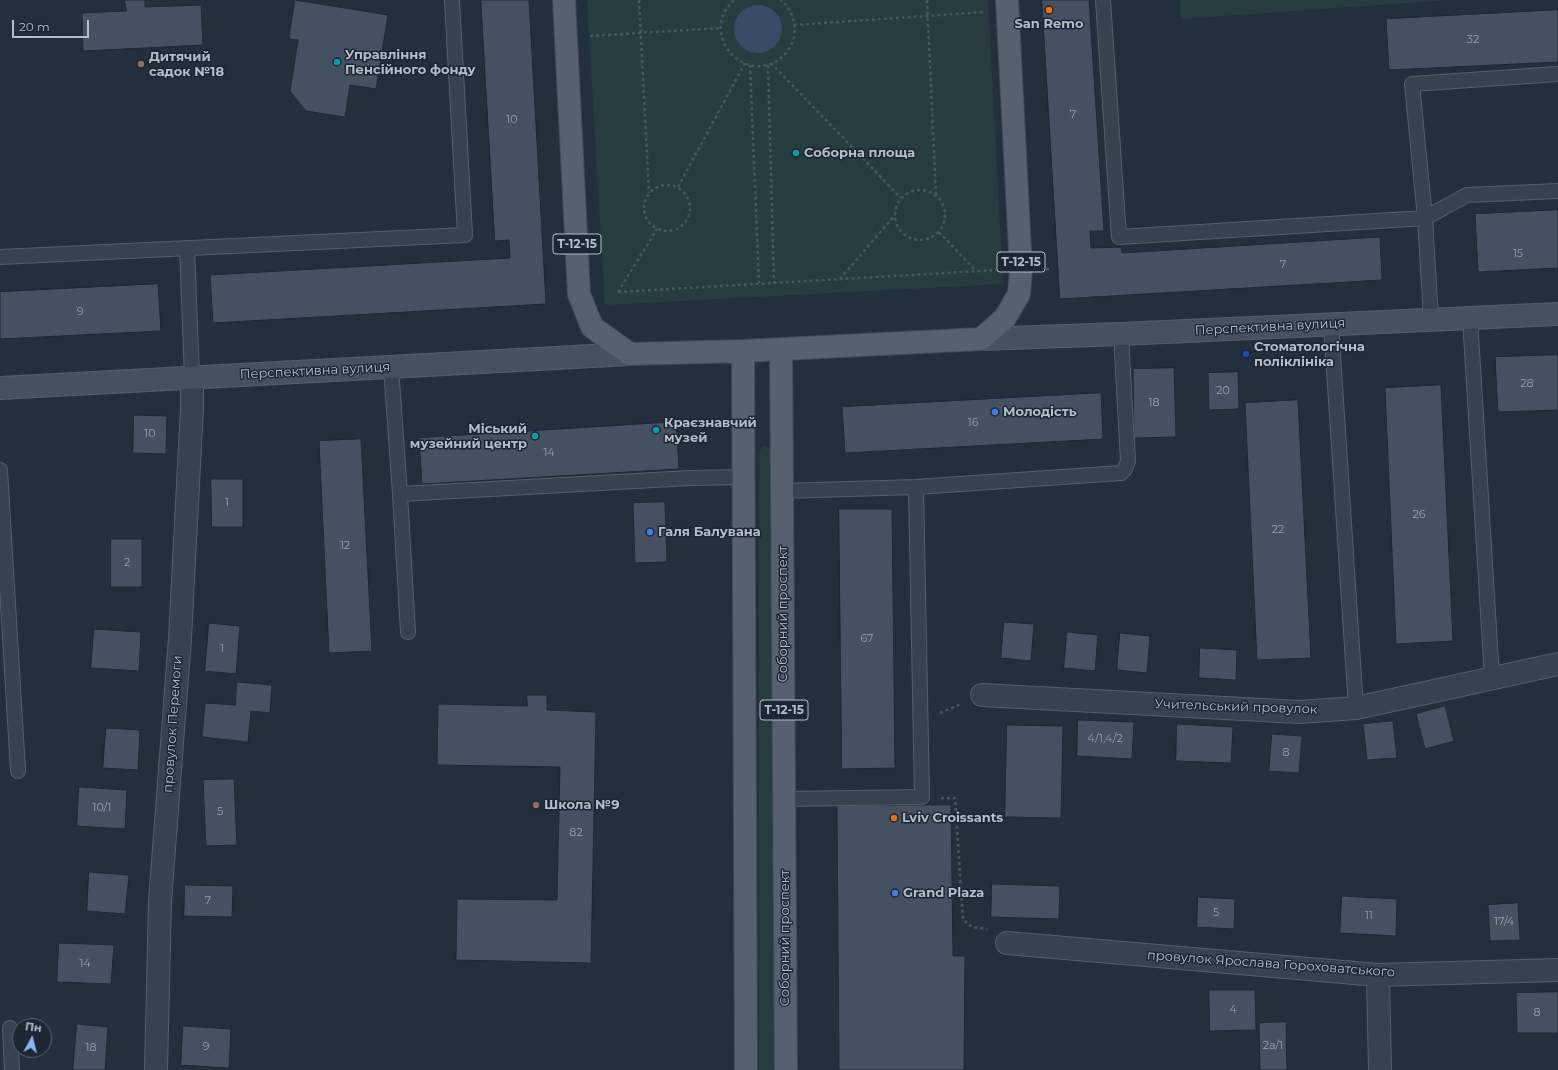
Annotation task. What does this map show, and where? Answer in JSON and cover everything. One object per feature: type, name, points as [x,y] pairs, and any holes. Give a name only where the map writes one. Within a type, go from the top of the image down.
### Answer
[{"type":"main road","name":"Т-12-15","points":[[564,0],[579,294],[592,327],[630,354]]},
{"type":"main road","name":"Т-12-15","points":[[981,339],[1005,318],[1019,294],[1021,269],[1007,0]]},
{"type":"main road","points":[[630,354],[743,352],[981,339]]},
{"type":"main road","name":"Соборний проспект","points":[[781,349],[786,1070]]},
{"type":"main road","name":"Т-12-15","points":[[743,352],[746,1070]]},
{"type":"street","name":"Перспективна вулиця","points":[[981,339],[1558,314]]},
{"type":"street","name":"Перспективна вулиця","points":[[0,388],[630,354]]},
{"type":"street","name":"провулок Перемоги","points":[[156,1070],[160,901],[180,638],[192,407],[192,377]]},
{"type":"street","name":"Учительський провулок","points":[[982,696],[1299,712],[1356,708],[1558,664]]},
{"type":"street","name":"провулок Ярослава Гороховатського","points":[[1008,943],[1378,975],[1558,970]]},
{"type":"street","points":[[1378,975],[1380,1070]]},
{"type":"lane","points":[[0,257],[465,235],[452,0]]},
{"type":"lane","points":[[1102,0],[1119,237],[1425,218],[1467,195],[1558,191]]},
{"type":"lane","points":[[1431,320],[1425,218],[1412,84],[1558,74]]},
{"type":"lane","points":[[187,248],[192,377]]},
{"type":"lane","points":[[1470,318],[1492,678]]},
{"type":"lane","points":[[1331,324],[1356,708]]},
{"type":"lane","points":[[782,491],[916,487],[1115,475],[1121,473],[1125,469],[1128,461],[1121,334]]},
{"type":"lane","points":[[391,367],[408,632]]},
{"type":"lane","points":[[0,470],[18,771]]},
{"type":"lane","points":[[400,494],[743,477]]},
{"type":"lane","points":[[784,799],[922,797],[916,487]]},
{"type":"lane","points":[[10,1028],[12,1070]]},
{"type":"path","points":[[639,0],[649,193],[644,205],[644,212],[650,224],[657,229],[665,231],[680,228],[686,222],[690,214],[690,206],[684,192],[678,187],[662,185],[649,193]]},
{"type":"path","points":[[734,0],[728,6],[723,15],[721,28],[723,41],[732,56],[750,65],[768,65],[784,54],[790,46],[794,35],[794,25],[789,9],[781,0]]},
{"type":"path","points":[[927,0],[936,196]]},
{"type":"path","points":[[794,25],[988,12]]},
{"type":"path","points":[[589,36],[721,28]]},
{"type":"path","points":[[678,187],[745,63]]},
{"type":"path","points":[[771,63],[902,198]]},
{"type":"path","points":[[750,65],[759,284]]},
{"type":"path","points":[[768,65],[774,283]]},
{"type":"path","points":[[914,190],[930,191],[942,201],[946,216],[944,224],[939,232],[924,240],[915,240],[901,231],[896,223],[895,214],[897,206],[902,198],[907,193],[914,190]]},
{"type":"path","points":[[840,279],[895,214]]},
{"type":"path","points":[[657,229],[618,292],[975,270],[1002,270]]},
{"type":"path","points":[[939,232],[975,270]]},
{"type":"path","points":[[921,720],[982,696]]},
{"type":"path","points":[[922,797],[955,798],[963,920],[972,927],[995,930],[1002,935],[1008,943]]},
{"type":"green space","name":"Соборна площа","points":[[587,0],[988,0],[1003,284],[605,305]]},
{"type":"green space","points":[[1180,0],[1449,0],[1181,19]]},
{"type":"green space","points":[[763,446],[768,447],[772,451],[778,1070],[759,1070],[759,452]]},
{"type":"water","points":[[758,5],[767,7],[775,12],[780,20],[782,29],[780,38],[775,46],[767,51],[758,53],[749,51],[741,46],[736,38],[734,29],[736,20],[741,12],[749,7]]},
{"type":"building","points":[[125,0],[145,0],[145,7],[201,5],[203,45],[83,51],[82,13],[126,11]]},
{"type":"building","name":"Управління Пенсійного фонду","points":[[295,0],[388,15],[376,89],[350,85],[345,117],[306,111],[290,91],[298,40],[289,39]]},
{"type":"building","points":[[481,0],[529,0],[546,304],[213,323],[210,275],[510,258],[509,240],[495,241]]},
{"type":"building","points":[[1042,0],[1089,0],[1104,231],[1090,231],[1091,248],[1121,247],[1122,253],[1380,237],[1382,280],[1060,299]]},
{"type":"building","points":[[1558,10],[1558,62],[1389,70],[1386,19]]},
{"type":"building","points":[[1558,210],[1558,268],[1478,272],[1475,214]]},
{"type":"building","points":[[158,284],[161,331],[0,339],[0,292]]},
{"type":"building","points":[[1558,355],[1558,410],[1498,412],[1495,357]]},
{"type":"building","points":[[1174,368],[1176,437],[1134,438],[1133,369]]},
{"type":"building","points":[[1238,372],[1239,409],[1209,410],[1208,373]]},
{"type":"building","points":[[1441,385],[1453,641],[1396,644],[1385,388]]},
{"type":"building","points":[[1101,393],[1103,439],[845,453],[842,407]]},
{"type":"building","points":[[1298,400],[1311,658],[1257,660],[1245,403]]},
{"type":"building","points":[[134,415],[167,416],[166,454],[133,453]]},
{"type":"building","points":[[676,422],[679,469],[422,484],[419,438]]},
{"type":"building","points":[[361,439],[372,651],[329,653],[319,441]]},
{"type":"building","points":[[211,479],[243,479],[243,527],[212,527]]},
{"type":"building","name":"Галя Балувана","points":[[665,502],[667,562],[635,563],[633,503]]},
{"type":"building","points":[[839,509],[892,509],[895,768],[842,769]]},
{"type":"building","points":[[111,539],[142,539],[142,587],[111,587]]},
{"type":"building","points":[[1004,622],[1034,624],[1031,661],[1001,658]]},
{"type":"building","points":[[209,623],[240,626],[236,674],[205,671]]},
{"type":"building","points":[[94,629],[141,632],[139,671],[91,668]]},
{"type":"building","points":[[1067,632],[1098,635],[1095,671],[1064,668]]},
{"type":"building","points":[[1120,633],[1150,636],[1147,673],[1117,670]]},
{"type":"building","points":[[1200,648],[1237,650],[1236,680],[1199,678]]},
{"type":"building","points":[[237,682],[272,685],[270,713],[251,711],[248,742],[202,737],[205,703],[235,705]]},
{"type":"building","points":[[527,695],[547,695],[547,710],[596,712],[591,963],[456,960],[457,899],[557,900],[560,767],[437,765],[438,704],[527,706]]},
{"type":"building","points":[[1445,706],[1454,741],[1425,749],[1416,714]]},
{"type":"building","points":[[1078,720],[1134,722],[1132,759],[1077,756]]},
{"type":"building","points":[[1393,721],[1397,758],[1367,760],[1363,724]]},
{"type":"building","points":[[1177,724],[1233,727],[1231,763],[1176,761]]},
{"type":"building","points":[[1007,725],[1063,726],[1061,818],[1005,817]]},
{"type":"building","points":[[106,728],[140,730],[138,770],[103,768]]},
{"type":"building","points":[[1272,734],[1302,736],[1299,773],[1269,771]]},
{"type":"building","points":[[234,779],[237,845],[206,846],[203,780]]},
{"type":"building","points":[[79,787],[127,790],[125,829],[77,826]]},
{"type":"building","name":"Grand Plaza","points":[[951,805],[953,956],[965,956],[964,1070],[839,1070],[837,806]]},
{"type":"building","points":[[89,872],[129,875],[125,914],[87,911]]},
{"type":"building","points":[[992,884],[1060,886],[1059,919],[991,917]]},
{"type":"building","points":[[185,885],[233,886],[232,917],[184,916]]},
{"type":"building","points":[[1342,896],[1397,899],[1396,936],[1340,933]]},
{"type":"building","points":[[1198,897],[1235,899],[1234,929],[1197,927]]},
{"type":"building","points":[[1518,903],[1520,940],[1490,941],[1488,905]]},
{"type":"building","points":[[59,943],[114,945],[111,984],[57,982]]},
{"type":"building","points":[[1209,990],[1255,990],[1256,1030],[1210,1031]]},
{"type":"building","points":[[1558,992],[1558,1033],[1517,1033],[1516,993]]},
{"type":"building","points":[[1286,1022],[1287,1070],[1260,1070],[1259,1023]]},
{"type":"building","points":[[77,1024],[108,1027],[105,1070],[73,1070]]},
{"type":"building","points":[[183,1026],[231,1029],[229,1068],[181,1065]]},
{"type":"place","name":"San Remo","points":[[1049,10]]},
{"type":"place","name":"Управління Пенсійного фонду","points":[[337,62]]},
{"type":"place","name":"Дитячий садок №18","points":[[141,64]]},
{"type":"place","name":"Соборна площа","points":[[796,153]]},
{"type":"place","name":"Стоматологічна поліклініка","points":[[1246,354]]},
{"type":"place","name":"Молодість","points":[[995,412]]},
{"type":"place","name":"Краєзнавчий музей","points":[[656,430]]},
{"type":"place","name":"Міський музейний центр","points":[[535,436]]},
{"type":"place","name":"Галя Балувана","points":[[650,532]]},
{"type":"place","name":"Школа №9","points":[[536,805]]},
{"type":"place","name":"Lviv Croissants","points":[[894,818]]},
{"type":"place","name":"Grand Plaza","points":[[895,893]]}]
